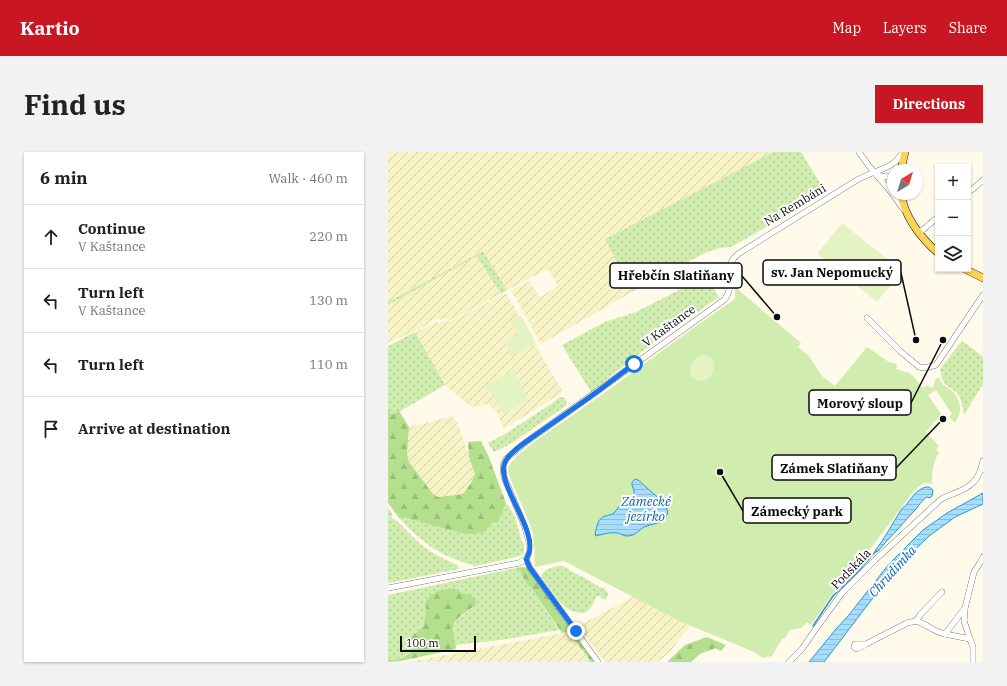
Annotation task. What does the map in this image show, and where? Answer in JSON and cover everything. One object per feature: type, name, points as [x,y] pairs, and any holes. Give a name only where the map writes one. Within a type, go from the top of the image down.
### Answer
[{"type":"main road","points":[[902,164],[904,152]]},
{"type":"main road","points":[[902,200],[904,207],[914,226],[935,249]]},
{"type":"main road","points":[[971,272],[983,278]]},
{"type":"street","points":[[858,152],[893,195],[914,226]]},
{"type":"street","points":[[886,168],[893,164],[904,152]]},
{"type":"street","name":"Na Rembáni","points":[[731,261],[741,251],[853,183],[876,174],[886,168]]},
{"type":"street","points":[[876,174],[887,177]]},
{"type":"street","points":[[971,190],[983,180]]},
{"type":"street","points":[[919,233],[935,220]]},
{"type":"street","name":"V Kaštance","points":[[526,559],[529,553],[529,542],[523,522],[504,477],[503,466],[506,459],[510,454],[526,442],[724,300],[730,289],[729,268],[731,261]]},
{"type":"street","points":[[867,318],[900,351],[919,367],[924,368],[936,365],[983,295]]},
{"type":"street","name":"Podskála","points":[[788,662],[802,649],[842,594],[875,560],[939,501],[964,490],[972,484],[980,473],[983,461]]},
{"type":"street","points":[[973,662],[974,653],[964,621],[965,608],[974,572],[981,566],[983,556]]},
{"type":"street","points":[[388,588],[519,563],[526,559],[530,568],[598,662]]},
{"type":"street","points":[[916,621],[942,592]]},
{"type":"street","points":[[945,634],[965,608]]},
{"type":"street","points":[[866,644],[907,623],[916,621],[939,632],[971,641]]},
{"type":"shaded area","points":[[388,152],[773,152],[605,239],[632,292],[541,344],[511,290],[529,281],[540,297],[558,286],[548,269],[507,290],[483,251],[388,302]]},
{"type":"shaded area","points":[[477,255],[501,294],[458,317],[449,320],[435,319],[423,327],[388,343],[388,305]]},
{"type":"shaded area","points":[[506,293],[563,392],[504,429],[497,412],[488,404],[478,407],[470,406],[445,385],[415,332],[435,323],[451,321]]},
{"type":"shaded area","points":[[453,416],[460,429],[475,474],[471,483],[463,494],[438,497],[433,494],[409,462],[407,454],[409,427]]},
{"type":"shaded area","points":[[633,597],[690,626],[670,652],[658,662],[605,662],[578,626]]},
{"type":"shaded area","points":[[569,632],[591,662],[409,662]]},
{"type":"green space","points":[[773,152],[801,152],[820,183],[820,191],[816,197],[731,247],[720,248],[707,252],[650,281],[632,292],[605,239]]},
{"type":"green space","points":[[842,223],[902,271],[877,302],[817,254]]},
{"type":"green space","points":[[483,251],[507,290],[501,294],[477,256],[388,305],[388,302]]},
{"type":"green space","points":[[706,276],[719,297],[641,352],[591,392],[562,345],[605,322],[636,312]]},
{"type":"green space","points":[[735,287],[801,343],[798,347],[809,356],[822,376],[835,386],[867,347],[889,362],[897,364],[896,369],[909,373],[923,388],[927,385],[931,388],[934,386],[936,378],[939,378],[943,384],[956,395],[960,408],[960,414],[955,423],[949,417],[952,414],[936,390],[928,395],[941,414],[926,432],[939,446],[937,450],[940,452],[934,463],[932,484],[923,483],[913,492],[850,576],[831,596],[811,625],[807,622],[801,628],[790,630],[785,638],[782,639],[772,656],[763,658],[754,652],[679,621],[564,561],[535,567],[533,533],[508,472],[510,464],[515,458],[539,438],[735,299]]},
{"type":"green space","points":[[521,315],[536,343],[516,354],[511,354],[504,342],[518,334],[510,321]]},
{"type":"green space","points":[[415,332],[445,385],[392,416],[388,408],[388,346]]},
{"type":"green space","points":[[962,341],[983,357],[983,384],[964,415],[958,394],[945,384],[942,379],[940,369]]},
{"type":"green space","points":[[702,355],[709,357],[715,366],[711,376],[706,380],[701,381],[692,376],[690,369],[693,362]]},
{"type":"green space","points":[[514,370],[528,401],[504,414],[486,384]]},
{"type":"green space","points":[[560,397],[565,398],[567,405],[512,443],[494,452],[488,443],[505,434]]},
{"type":"green space","points":[[388,408],[392,415],[399,411],[409,427],[407,454],[409,462],[433,494],[438,497],[463,494],[471,483],[475,474],[469,457],[468,442],[481,441],[488,455],[506,503],[498,522],[492,523],[484,532],[465,534],[403,517],[399,518],[388,503]]},
{"type":"green space","points":[[506,503],[512,511],[522,542],[524,543],[524,552],[520,556],[475,566],[447,556],[431,547],[399,518],[403,517],[440,526],[484,532],[492,523],[498,522]]},
{"type":"green space","points":[[388,508],[392,513],[392,518],[420,543],[435,554],[457,565],[459,569],[388,583]]},
{"type":"green space","points":[[563,566],[599,587],[604,588],[608,593],[608,596],[605,600],[599,596],[596,597],[592,606],[585,613],[577,613],[570,610],[559,601],[541,576],[546,570]]},
{"type":"green space","points":[[516,568],[521,570],[526,583],[532,589],[559,630],[500,640],[456,645],[453,628],[456,621],[476,605],[476,599],[470,594],[462,593],[454,588],[440,590],[426,601],[424,623],[415,634],[409,638],[410,653],[399,659],[388,659],[388,595]]},
{"type":"green space","points":[[516,568],[528,568],[595,662],[591,662],[569,632],[562,633],[532,589],[526,583],[521,571]]},
{"type":"green space","points":[[454,588],[462,593],[470,594],[476,599],[476,605],[461,616],[453,626],[456,649],[401,661],[388,662],[388,659],[399,659],[410,653],[409,638],[423,626],[426,601],[431,595],[440,590]]},
{"type":"green space","points":[[707,637],[726,645],[721,651],[715,648],[702,653],[691,662],[667,662],[685,645]]},
{"type":"water","name":"Zámecké jezírko","points":[[636,479],[664,504],[668,512],[665,520],[644,527],[630,536],[612,533],[596,536],[595,534],[600,519],[613,514],[621,505],[632,499],[634,492],[632,483]]},
{"type":"water","points":[[926,487],[933,490],[932,496],[923,500],[878,551],[875,551],[901,509],[917,492]]},
{"type":"water","name":"Chrudimka","points":[[983,493],[983,504],[955,517],[929,536],[895,569],[824,662],[809,662],[889,564],[923,530],[947,513]]},
{"type":"waterway","points":[[813,626],[833,596],[856,574],[876,551]]},
{"type":"place","name":"Hřebčín Slatiňany","points":[[777,317]]},
{"type":"place","name":"sv. Jan Nepomucký","points":[[916,340]]},
{"type":"place","name":"Morový sloup","points":[[943,340]]},
{"type":"place","name":"Zámek Slatiňany","points":[[943,419]]},
{"type":"place","name":"Zámecký park","points":[[720,472]]},
{"type":"route","points":[[576,631],[530,568],[526,559],[529,553],[528,536],[521,516],[506,483],[503,466],[510,454],[634,364]]}]
